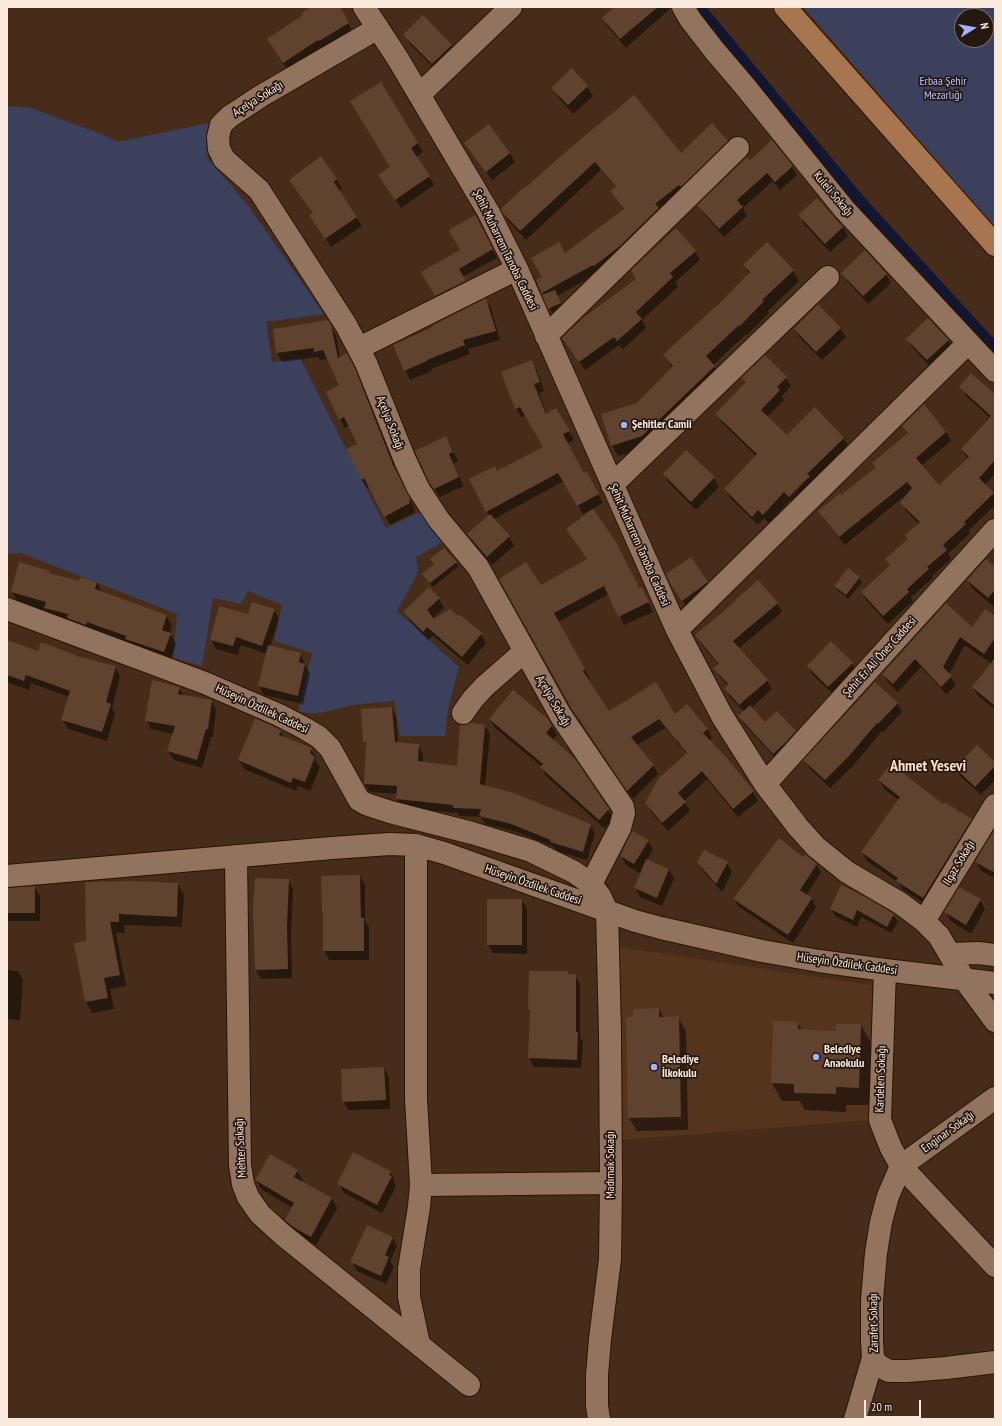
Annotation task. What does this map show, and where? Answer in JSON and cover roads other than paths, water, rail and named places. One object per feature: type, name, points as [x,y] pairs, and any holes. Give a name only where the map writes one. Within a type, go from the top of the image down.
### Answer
[{"type":"main road","points":[[785,7],[995,244]]},
{"type":"street","name":"Şehit Muharrem Tanoba Caddesi","points":[[364,7],[419,95],[489,213],[517,269],[677,630],[722,716],[765,784],[798,827],[816,847],[832,861],[847,872],[900,903],[924,921],[939,936],[964,979],[995,1021]]},
{"type":"street","points":[[419,95],[511,7]]},
{"type":"street","name":"Kuleli Sokağı","points":[[682,7],[714,50],[844,209],[995,371]]},
{"type":"street","name":"Açelya Sokağı","points":[[378,28],[261,96],[229,117],[221,125],[218,137],[219,149],[224,159],[259,190],[346,325],[366,363],[405,460],[418,488],[439,520],[478,567],[561,716],[623,806],[624,813],[620,828],[591,884]]},
{"type":"street","points":[[546,336],[738,148]]},
{"type":"street","points":[[359,348],[517,269]]},
{"type":"street","points":[[612,485],[828,277]]},
{"type":"street","points":[[677,630],[960,351]]},
{"type":"street","name":"Şehit Er Ali Öner Caddesi","points":[[765,784],[995,530]]},
{"type":"street","name":"Hüseyin Özdilek Caddesi","points":[[7,609],[205,682],[304,728],[319,737],[330,748],[359,800],[366,804],[390,812],[506,842],[531,851],[574,872],[591,884],[600,896],[607,911]]},
{"type":"street","points":[[463,713],[485,686],[525,651]]},
{"type":"street","name":"Ilgaz Sokağı","points":[[924,921],[995,805]]},
{"type":"street","name":"Hüseyin Özdilek Caddesi","points":[[7,876],[390,844],[416,845],[444,853],[635,921],[661,928],[742,947],[819,961],[995,983]]},
{"type":"street","points":[[416,845],[416,1099],[421,1185],[409,1268],[409,1297],[418,1344]]},
{"type":"street","name":"Mehter Sokağı","points":[[236,856],[240,1165],[243,1184],[248,1198],[260,1214],[277,1229],[469,1385]]},
{"type":"street","name":"Madımak Sokağı","points":[[599,1419],[597,1406],[597,1375],[610,1259],[610,1033],[607,911]]},
{"type":"street","points":[[950,954],[978,953],[995,955]]},
{"type":"street","name":"Kardelen Sokağı","points":[[885,970],[880,1120],[891,1148],[902,1166],[995,1266]]},
{"type":"street","name":"Enginar Sokağı","points":[[902,1166],[995,1098]]},
{"type":"street","name":"Zarafet Sokağı","points":[[902,1166],[888,1196],[881,1222],[876,1253],[872,1300],[873,1358],[878,1365],[889,1371],[946,1368],[995,1362]]},
{"type":"street","points":[[421,1185],[611,1184]]},
{"type":"street","points":[[855,1419],[873,1358]]},
{"type":"waterway","points":[[699,14],[855,202],[995,355]]},
{"type":"place","name":"Şehitler Camii","points":[[624,425]]},
{"type":"place","name":"Belediye Anaokulu","points":[[816,1057]]},
{"type":"place","name":"Belediye İlkokulu","points":[[654,1067]]},
{"type":"district","name":"Ahmet Yesevi","points":[[928,766]]},
{"type":"park label","name":"Erbaa Şehir Mezarlığı","points":[[943,89]]}]
